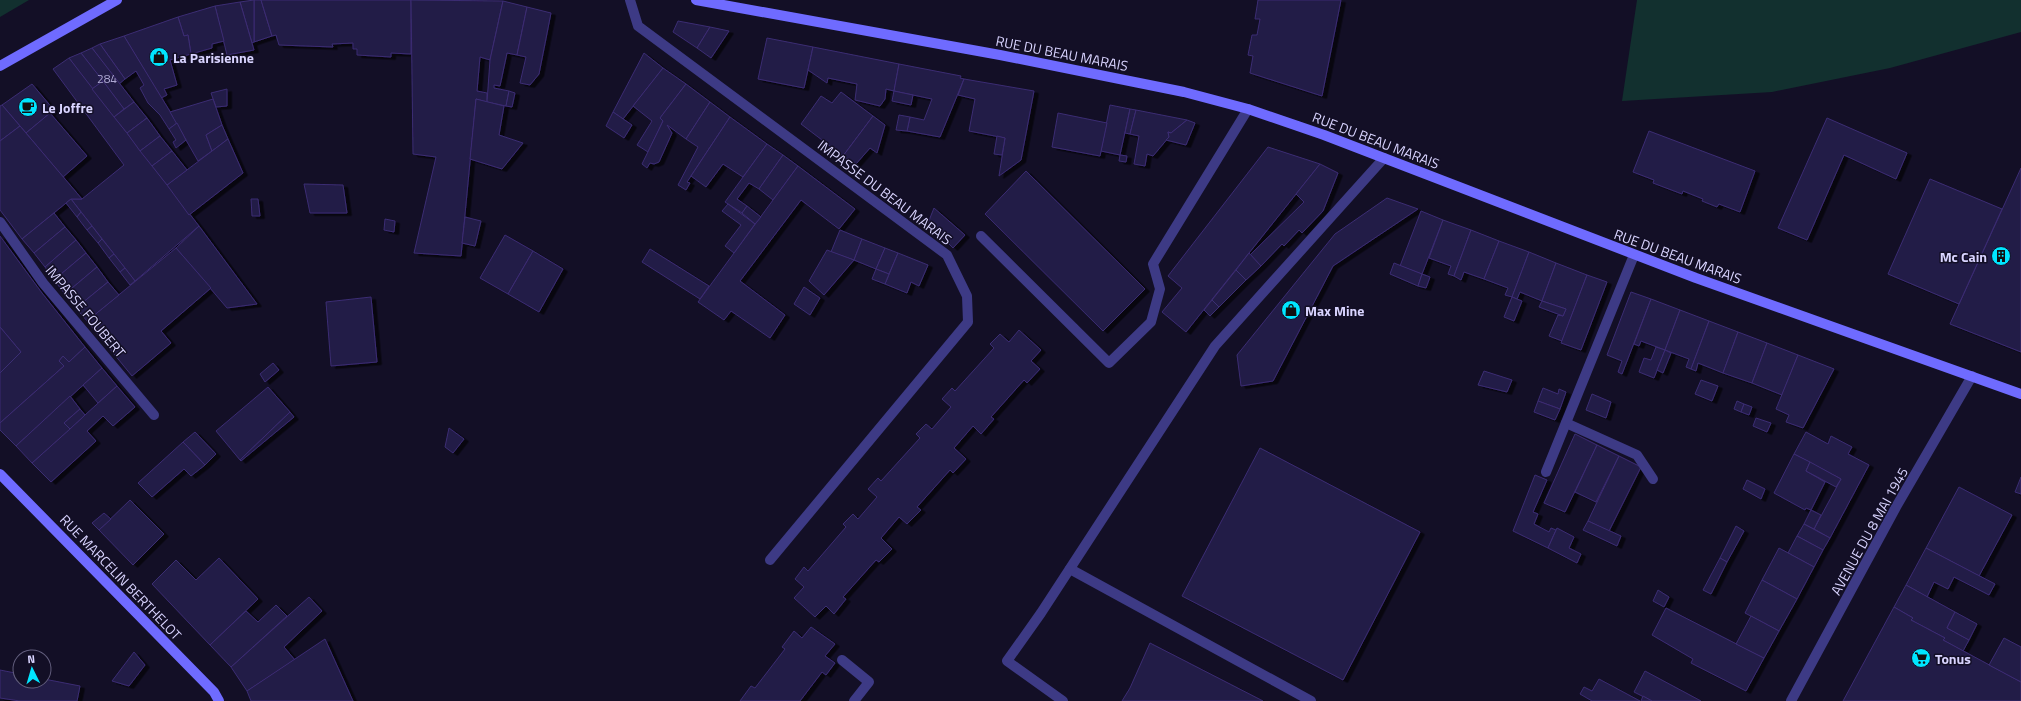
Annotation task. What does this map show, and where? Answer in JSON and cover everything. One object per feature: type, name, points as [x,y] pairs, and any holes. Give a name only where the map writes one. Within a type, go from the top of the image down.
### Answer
[{"type":"street","points":[[0,66],[117,0]]},
{"type":"street","name":"IMPASSE DU BEAU MARAIS","points":[[630,0],[638,26],[947,255],[967,296],[968,322],[770,560]]},
{"type":"street","name":"RUE DU BEAU MARAIS","points":[[696,0],[1000,55],[1184,92],[1248,109],[1384,158],[1634,255],[2021,394]]},
{"type":"street","points":[[981,236],[1109,363],[1151,322],[1160,289],[1153,264],[1248,109]]},
{"type":"street","points":[[1063,701],[1007,661],[1070,569],[1215,346],[1384,158]]},
{"type":"street","name":"IMPASSE FOUBERT","points":[[0,222],[44,283],[154,415]]},
{"type":"street","points":[[1546,472],[1634,255]]},
{"type":"street","name":"AVENUE DU 8 MAI 1945","points":[[1791,701],[1896,508],[1972,376]]},
{"type":"street","points":[[1566,423],[1638,455],[1653,479]]},
{"type":"street","name":"RUE MARCELIN BERTHELOT","points":[[0,474],[214,692],[219,701]]},
{"type":"street","points":[[1070,569],[1311,701]]},
{"type":"street","points":[[842,660],[869,682],[854,701]]},
{"type":"green space","points":[[0,0],[29,0],[0,17]]},
{"type":"green space","points":[[1637,0],[2021,0],[2021,32],[1890,68],[1772,92],[1622,101]]},
{"type":"building","points":[[254,0],[261,0],[272,36],[254,42]]},
{"type":"building","points":[[254,0],[254,42],[252,43],[240,2]]},
{"type":"building","points":[[261,0],[411,0],[411,54],[391,53],[391,57],[357,55],[357,49],[353,49],[353,43],[332,44],[333,47],[279,45],[276,35],[272,36]]},
{"type":"building","points":[[411,0],[503,1],[490,60],[480,57],[477,91],[487,93],[487,102],[476,99],[461,256],[414,253],[436,157],[413,154]]},
{"type":"building","points":[[1258,0],[1341,0],[1322,96],[1250,73],[1253,56],[1248,55],[1252,35],[1257,35],[1260,19],[1255,19]]},
{"type":"building","points":[[503,1],[527,7],[517,55],[507,53],[500,86],[494,85],[494,88],[509,91],[506,106],[487,102],[490,60]]},
{"type":"building","points":[[240,2],[254,50],[227,55],[215,6]]},
{"type":"building","points":[[215,6],[224,41],[212,44],[212,48],[191,54],[188,35],[184,36],[178,17]]},
{"type":"building","points":[[527,7],[551,13],[539,74],[530,85],[520,83],[526,57],[517,55]]},
{"type":"building","name":"La Parisienne","points":[[178,17],[184,36],[188,35],[191,54],[170,60],[177,85],[164,89],[167,95],[161,98],[124,36]]},
{"type":"building","points":[[678,21],[710,27],[697,48],[673,32]]},
{"type":"building","points":[[710,27],[729,31],[711,58],[697,48]]},
{"type":"building","points":[[124,36],[177,123],[169,129],[160,115],[148,103],[140,88],[144,85],[136,71],[125,79],[100,44]]},
{"type":"building","points":[[767,38],[813,47],[804,88],[758,79]]},
{"type":"building","points":[[100,44],[125,79],[119,84],[92,48]]},
{"type":"building","points":[[813,47],[899,64],[894,91],[886,89],[885,99],[880,106],[855,100],[857,84],[828,78],[827,83],[808,70]]},
{"type":"building","points":[[92,48],[134,102],[124,109],[81,53]]},
{"type":"building","points":[[81,53],[103,81],[92,89],[69,58]]},
{"type":"building","points":[[644,53],[663,68],[623,119],[613,112]]},
{"type":"building","points":[[69,58],[199,226],[135,281],[71,199],[82,199],[124,165],[53,69]]},
{"type":"building","points":[[899,64],[961,76],[960,78],[964,79],[940,137],[907,131],[910,117],[924,120],[932,99],[894,91]]},
{"type":"building","points":[[663,68],[686,84],[660,118],[663,121],[648,152],[637,145],[652,121],[633,106]]},
{"type":"building","points":[[964,79],[1034,91],[1021,160],[999,176],[1005,138],[969,131],[975,99],[958,95]]},
{"type":"building","points":[[103,81],[124,109],[114,117],[92,89]]},
{"type":"building","name":"Le Joffre","points":[[32,84],[54,110],[26,133],[2,105]]},
{"type":"building","points":[[686,84],[710,102],[686,139],[667,125],[672,133],[659,162],[654,164],[650,163],[647,168],[642,164],[663,121],[660,118]]},
{"type":"building","points":[[227,89],[227,106],[216,107],[211,93]]},
{"type":"building","points":[[509,91],[515,93],[512,107],[506,106]]},
{"type":"building","points":[[894,91],[913,95],[911,105],[892,101]]},
{"type":"building","points":[[841,92],[873,116],[843,156],[801,124],[821,96],[832,103]]},
{"type":"building","points":[[213,99],[222,125],[206,135],[212,151],[198,161],[170,112]]},
{"type":"building","points":[[476,99],[504,106],[499,135],[523,143],[502,169],[470,159]]},
{"type":"building","points":[[134,102],[147,118],[127,133],[114,117]]},
{"type":"building","points":[[710,102],[730,117],[687,182],[690,183],[686,190],[678,185],[698,147],[686,139]]},
{"type":"building","points":[[2,105],[20,126],[0,141],[0,106]]},
{"type":"building","points":[[1110,105],[1130,109],[1120,155],[1101,151]]},
{"type":"building","points":[[1130,109],[1136,110],[1130,134],[1125,133]]},
{"type":"building","points":[[1136,110],[1187,120],[1171,133],[1168,132],[1169,137],[1153,156],[1147,154],[1145,166],[1134,164],[1139,136],[1130,134]]},
{"type":"building","points":[[613,112],[632,125],[624,138],[606,126]]},
{"type":"building","points":[[50,113],[87,156],[63,177],[26,133]]},
{"type":"building","points":[[1058,113],[1107,123],[1100,156],[1052,147]]},
{"type":"building","points":[[899,115],[910,117],[907,131],[896,130]]},
{"type":"building","points":[[873,116],[885,125],[877,153],[870,148],[856,164],[843,156]]},
{"type":"building","points":[[730,117],[767,144],[743,177],[723,164],[706,187],[691,176]]},
{"type":"building","points":[[147,118],[160,136],[140,151],[127,133]]},
{"type":"building","points":[[1827,118],[1907,153],[1896,179],[1844,155],[1807,240],[1778,228]]},
{"type":"building","points":[[1187,120],[1195,123],[1186,145],[1166,140],[1169,137],[1168,132],[1171,133]]},
{"type":"building","points":[[177,123],[186,140],[176,148],[173,142],[176,140],[169,129]]},
{"type":"building","points":[[222,125],[228,139],[212,151],[206,135]]},
{"type":"building","points":[[20,126],[82,199],[71,199],[22,239],[0,210],[0,141]]},
{"type":"building","points":[[1649,131],[1755,171],[1740,212],[1719,204],[1717,207],[1702,201],[1703,199],[1683,191],[1682,194],[1653,183],[1654,180],[1633,172]]},
{"type":"building","points":[[160,136],[172,151],[152,166],[140,151]]},
{"type":"building","points":[[997,136],[1005,138],[1002,155],[994,154]]},
{"type":"building","points":[[228,139],[243,173],[189,215],[167,185]]},
{"type":"building","points":[[767,144],[783,155],[759,189],[749,183],[737,199],[747,206],[742,213],[725,202]]},
{"type":"building","points":[[1268,147],[1320,164],[1186,332],[1162,312],[1182,288],[1168,276]]},
{"type":"building","points":[[172,151],[187,170],[167,185],[152,166]]},
{"type":"building","points":[[783,155],[798,166],[773,200],[759,189]]},
{"type":"building","points":[[1120,155],[1127,156],[1126,162],[1119,161]]},
{"type":"building","points":[[1320,164],[1338,173],[1323,211],[1302,233],[1299,230],[1284,246],[1282,244],[1261,266],[1250,255],[1304,202],[1296,194]]},
{"type":"building","points":[[798,166],[855,209],[839,229],[801,200],[740,281],[785,315],[770,338],[731,311],[724,320],[698,302]]},
{"type":"building","name":"Mc Cain","points":[[2021,168],[2021,352],[1950,324]]},
{"type":"building","points":[[1026,171],[1145,289],[1103,331],[985,214]]},
{"type":"building","points":[[1930,179],[2002,209],[1959,304],[1888,274]]},
{"type":"building","points":[[304,184],[343,185],[347,213],[310,213]]},
{"type":"building","name":"Max Mine","points":[[1387,198],[1418,209],[1333,266],[1273,381],[1241,386],[1237,355],[1335,234]]},
{"type":"building","points":[[71,199],[81,212],[77,217],[66,203]]},
{"type":"building","points":[[251,199],[258,199],[260,216],[252,216]]},
{"type":"building","points":[[728,204],[755,224],[734,253],[725,246],[741,225],[722,211]]},
{"type":"building","points":[[747,206],[761,217],[755,224],[742,213]]},
{"type":"building","points":[[934,208],[965,235],[953,248],[928,223]]},
{"type":"building","points":[[1421,211],[1443,220],[1422,274],[1400,266]]},
{"type":"building","points":[[81,212],[92,226],[87,230],[77,217]]},
{"type":"building","points":[[54,213],[65,227],[34,253],[22,239]]},
{"type":"building","points":[[465,217],[481,221],[475,246],[462,243]]},
{"type":"building","points":[[385,219],[395,221],[394,232],[384,230]]},
{"type":"building","points":[[1443,220],[1471,230],[1454,276],[1448,274],[1451,266],[1429,258]]},
{"type":"building","points":[[92,226],[102,239],[98,243],[87,230]]},
{"type":"building","points":[[199,226],[257,304],[227,308],[176,248]]},
{"type":"building","points":[[65,227],[76,240],[45,267],[34,253]]},
{"type":"building","points":[[840,230],[862,239],[854,260],[831,252]]},
{"type":"building","points":[[1471,230],[1499,241],[1484,279],[1464,272],[1461,280],[1454,276]]},
{"type":"building","points":[[505,235],[533,251],[508,294],[480,278]]},
{"type":"building","points":[[0,236],[42,293],[85,347],[69,362],[63,356],[59,361],[64,366],[0,423],[0,373],[21,352],[0,327]]},
{"type":"building","points":[[102,239],[114,254],[109,258],[98,243]]},
{"type":"building","points":[[862,239],[885,248],[876,269],[854,260]]},
{"type":"building","points":[[76,240],[86,253],[54,280],[45,267]]},
{"type":"building","points":[[1499,241],[1529,252],[1512,297],[1505,295],[1508,288],[1484,279]]},
{"type":"building","points":[[176,248],[211,288],[161,331],[171,343],[132,376],[87,321]]},
{"type":"building","points":[[885,248],[898,253],[889,274],[876,269]]},
{"type":"building","points":[[650,249],[709,286],[700,299],[642,262]]},
{"type":"building","points":[[827,250],[854,260],[824,295],[809,281]]},
{"type":"building","points":[[533,251],[563,269],[539,312],[508,294]]},
{"type":"building","points":[[1529,252],[1556,263],[1542,301],[1520,292],[1517,299],[1512,297]]},
{"type":"building","points":[[86,253],[97,267],[65,294],[54,280]]},
{"type":"building","points":[[898,253],[928,265],[919,286],[911,282],[907,293],[885,284]]},
{"type":"building","points":[[1249,253],[1261,266],[1246,280],[1236,270]]},
{"type":"building","points":[[114,254],[125,268],[120,272],[109,258]]},
{"type":"building","points":[[1394,263],[1422,274],[1418,286],[1390,274]]},
{"type":"building","points":[[1556,263],[1587,275],[1562,341],[1549,336],[1558,315],[1563,316],[1566,309],[1542,301]]},
{"type":"building","points":[[97,267],[108,282],[76,308],[65,294]]},
{"type":"building","points":[[125,268],[135,281],[130,285],[120,272]]},
{"type":"building","points":[[876,269],[889,274],[885,284],[872,279]]},
{"type":"building","points":[[1236,270],[1246,280],[1219,307],[1212,300]]},
{"type":"building","points":[[1422,274],[1430,277],[1426,288],[1418,286]]},
{"type":"building","points":[[1587,275],[1607,282],[1581,350],[1561,343]]},
{"type":"building","points":[[108,282],[119,295],[87,321],[76,308]]},
{"type":"building","points":[[804,287],[820,298],[810,315],[794,304]]},
{"type":"building","points":[[1631,292],[1651,299],[1622,374],[1618,372],[1622,361],[1607,355]]},
{"type":"building","points":[[371,297],[377,362],[331,366],[326,302]]},
{"type":"building","points":[[1512,297],[1522,301],[1514,321],[1504,317]]},
{"type":"building","points":[[1651,299],[1680,310],[1665,350],[1641,341],[1639,346],[1634,344]]},
{"type":"building","points":[[1212,300],[1219,307],[1210,316],[1204,310]]},
{"type":"building","points":[[1542,301],[1566,309],[1563,316],[1539,307]]},
{"type":"building","points":[[1680,310],[1709,321],[1691,369],[1686,367],[1689,359],[1665,350]]},
{"type":"building","points":[[1709,321],[1738,332],[1723,373],[1698,363],[1696,371],[1691,369]]},
{"type":"building","points":[[0,327],[21,352],[0,373]]},
{"type":"building","points":[[1019,330],[1041,350],[1031,361],[1040,369],[1027,383],[1024,380],[991,417],[994,419],[981,434],[973,426],[954,448],[966,459],[953,473],[950,470],[917,507],[921,510],[907,524],[899,517],[881,538],[892,549],[879,562],[876,560],[843,597],[846,599],[834,614],[826,606],[815,617],[794,598],[804,587],[795,579],[804,567],[808,571],[846,527],[843,524],[853,514],[858,519],[877,497],[868,489],[878,478],[881,481],[920,438],[916,434],[926,424],[932,429],[951,407],[942,399],[952,388],[955,391],[994,348],[990,344],[1000,334],[1009,342]]},
{"type":"building","points":[[1738,332],[1767,343],[1752,383],[1723,373]]},
{"type":"building","points":[[1767,343],[1798,355],[1782,395],[1752,383]]},
{"type":"building","points":[[85,347],[102,368],[16,446],[0,430],[0,423],[64,366],[59,361],[63,356],[69,362]]},
{"type":"building","points":[[1656,347],[1665,350],[1654,378],[1639,372],[1644,358],[1651,360]]},
{"type":"building","points":[[1665,350],[1671,353],[1663,373],[1657,370]]},
{"type":"building","points":[[1798,355],[1834,369],[1803,428],[1786,422],[1789,415],[1776,409]]},
{"type":"building","points":[[273,363],[279,370],[265,382],[260,374]]},
{"type":"building","points":[[102,368],[117,386],[98,403],[83,385]]},
{"type":"building","points":[[1484,371],[1512,380],[1507,392],[1478,385]]},
{"type":"building","points":[[1701,380],[1718,386],[1712,401],[1695,394]]},
{"type":"building","points":[[117,386],[135,407],[113,426],[103,416],[87,431],[96,441],[51,482],[32,463]]},
{"type":"building","points":[[268,387],[290,412],[240,460],[216,431]]},
{"type":"building","points":[[1543,388],[1558,394],[1559,389],[1566,392],[1560,409],[1538,401]]},
{"type":"building","points":[[1592,394],[1611,402],[1606,418],[1586,410]]},
{"type":"building","points":[[70,396],[80,409],[64,423],[70,429],[32,463],[16,446]]},
{"type":"building","points":[[1538,401],[1560,409],[1555,420],[1534,412]]},
{"type":"building","points":[[1737,401],[1744,404],[1741,412],[1734,409]]},
{"type":"building","points":[[1744,404],[1752,407],[1749,415],[1741,412]]},
{"type":"building","points":[[80,409],[85,415],[70,429],[64,423]]},
{"type":"building","points":[[290,412],[294,417],[241,461],[240,460]]},
{"type":"building","points":[[1756,418],[1771,423],[1767,432],[1753,426]]},
{"type":"building","points":[[449,428],[464,439],[453,453],[445,447]]},
{"type":"building","points":[[195,432],[216,454],[205,465],[183,442]]},
{"type":"building","points":[[1806,432],[1828,444],[1831,436],[1852,447],[1848,454],[1869,465],[1830,538],[1814,529],[1841,479],[1794,454]]},
{"type":"building","points":[[1575,434],[1597,445],[1565,512],[1544,503]]},
{"type":"building","points":[[183,442],[205,465],[191,476],[184,469],[152,497],[138,483]]},
{"type":"building","points":[[1597,445],[1619,456],[1596,502],[1575,492]]},
{"type":"building","points":[[1260,448],[1420,532],[1343,680],[1182,596]]},
{"type":"building","points":[[1794,454],[1810,462],[1806,471],[1825,482],[1811,510],[1806,508],[1805,510],[1774,493]]},
{"type":"building","points":[[1619,456],[1641,467],[1609,531],[1588,521]]},
{"type":"building","points":[[1810,462],[1841,479],[1836,487],[1806,471]]},
{"type":"building","points":[[1535,475],[1547,480],[1533,512],[1538,514],[1534,524],[1549,532],[1551,528],[1556,530],[1548,548],[1513,531]]},
{"type":"building","points":[[2021,477],[2021,494],[2015,492]]},
{"type":"building","points":[[1747,480],[1765,489],[1761,499],[1743,489]]},
{"type":"building","points":[[1959,487],[2012,515],[1979,576],[1926,548]]},
{"type":"building","points":[[130,500],[164,534],[133,565],[99,530]]},
{"type":"building","points":[[1811,510],[1821,515],[1814,529],[1804,524]]},
{"type":"building","points":[[104,513],[111,519],[99,530],[92,523]]},
{"type":"building","points":[[1588,521],[1621,536],[1617,546],[1583,530]]},
{"type":"building","points":[[1804,524],[1830,538],[1823,550],[1797,536]]},
{"type":"building","points":[[1736,526],[1744,531],[1727,562],[1720,558]]},
{"type":"building","points":[[1557,528],[1574,537],[1569,548],[1581,554],[1577,563],[1548,548]]},
{"type":"building","points":[[1797,536],[1823,550],[1814,567],[1788,553]]},
{"type":"building","points":[[1779,548],[1814,567],[1797,599],[1762,580]]},
{"type":"building","points":[[1926,548],[1995,584],[1989,595],[1954,577],[1948,589],[1934,582],[1927,597],[1906,585]]},
{"type":"building","points":[[219,558],[258,599],[210,645],[152,584],[176,560],[196,580]]},
{"type":"building","points":[[1720,558],[1727,562],[1711,594],[1703,590]]},
{"type":"building","points":[[1762,580],[1797,599],[1779,631],[1745,613]]},
{"type":"building","points":[[1906,585],[1955,612],[1947,628],[1969,640],[1963,651],[1943,640],[1945,638],[1911,620],[1913,618],[1894,607]]},
{"type":"building","points":[[1658,590],[1669,597],[1664,607],[1653,601]]},
{"type":"building","points":[[309,597],[322,611],[284,647],[295,660],[247,691],[231,667]]},
{"type":"building","points":[[276,605],[287,616],[231,667],[210,645],[246,611],[258,622]]},
{"type":"building","name":"Tonus","points":[[1894,607],[1913,618],[1911,620],[1945,638],[1943,640],[2021,682],[2021,701],[1843,701]]},
{"type":"building","points":[[1666,608],[1764,658],[1746,691],[1691,663],[1693,659],[1652,635]]},
{"type":"building","points":[[1955,612],[1977,624],[1969,640],[1947,628]]},
{"type":"building","points":[[1751,616],[1779,631],[1764,658],[1736,644]]},
{"type":"building","points":[[811,627],[835,644],[825,656],[835,663],[826,675],[822,672],[800,701],[740,701],[751,686],[755,688],[785,649],[782,647],[794,631],[802,638]]},
{"type":"building","points":[[2004,638],[2021,647],[2021,682],[1989,665]]},
{"type":"building","points":[[325,639],[353,701],[251,701],[247,691]]},
{"type":"building","points":[[1150,643],[1263,701],[1122,701],[1130,688]]},
{"type":"building","points":[[134,652],[145,665],[129,686],[112,681]]},
{"type":"building","points":[[0,670],[12,672],[12,689],[52,689],[52,681],[80,686],[77,701],[20,701],[0,698]]},
{"type":"building","points":[[1645,671],[1701,701],[1652,701],[1634,692]]},
{"type":"building","points":[[1599,679],[1640,701],[1592,701],[1580,694],[1584,687],[1592,691]]},
{"type":"building","points":[[1643,696],[1652,701],[1641,701]]},
{"type":"place","name":"La Parisienne","points":[[159,57]]},
{"type":"place","name":"Le Joffre","points":[[28,107]]},
{"type":"place","name":"Mc Cain","points":[[2001,256]]},
{"type":"place","name":"Max Mine","points":[[1291,310]]},
{"type":"place","name":"Tonus","points":[[1921,658]]}]
